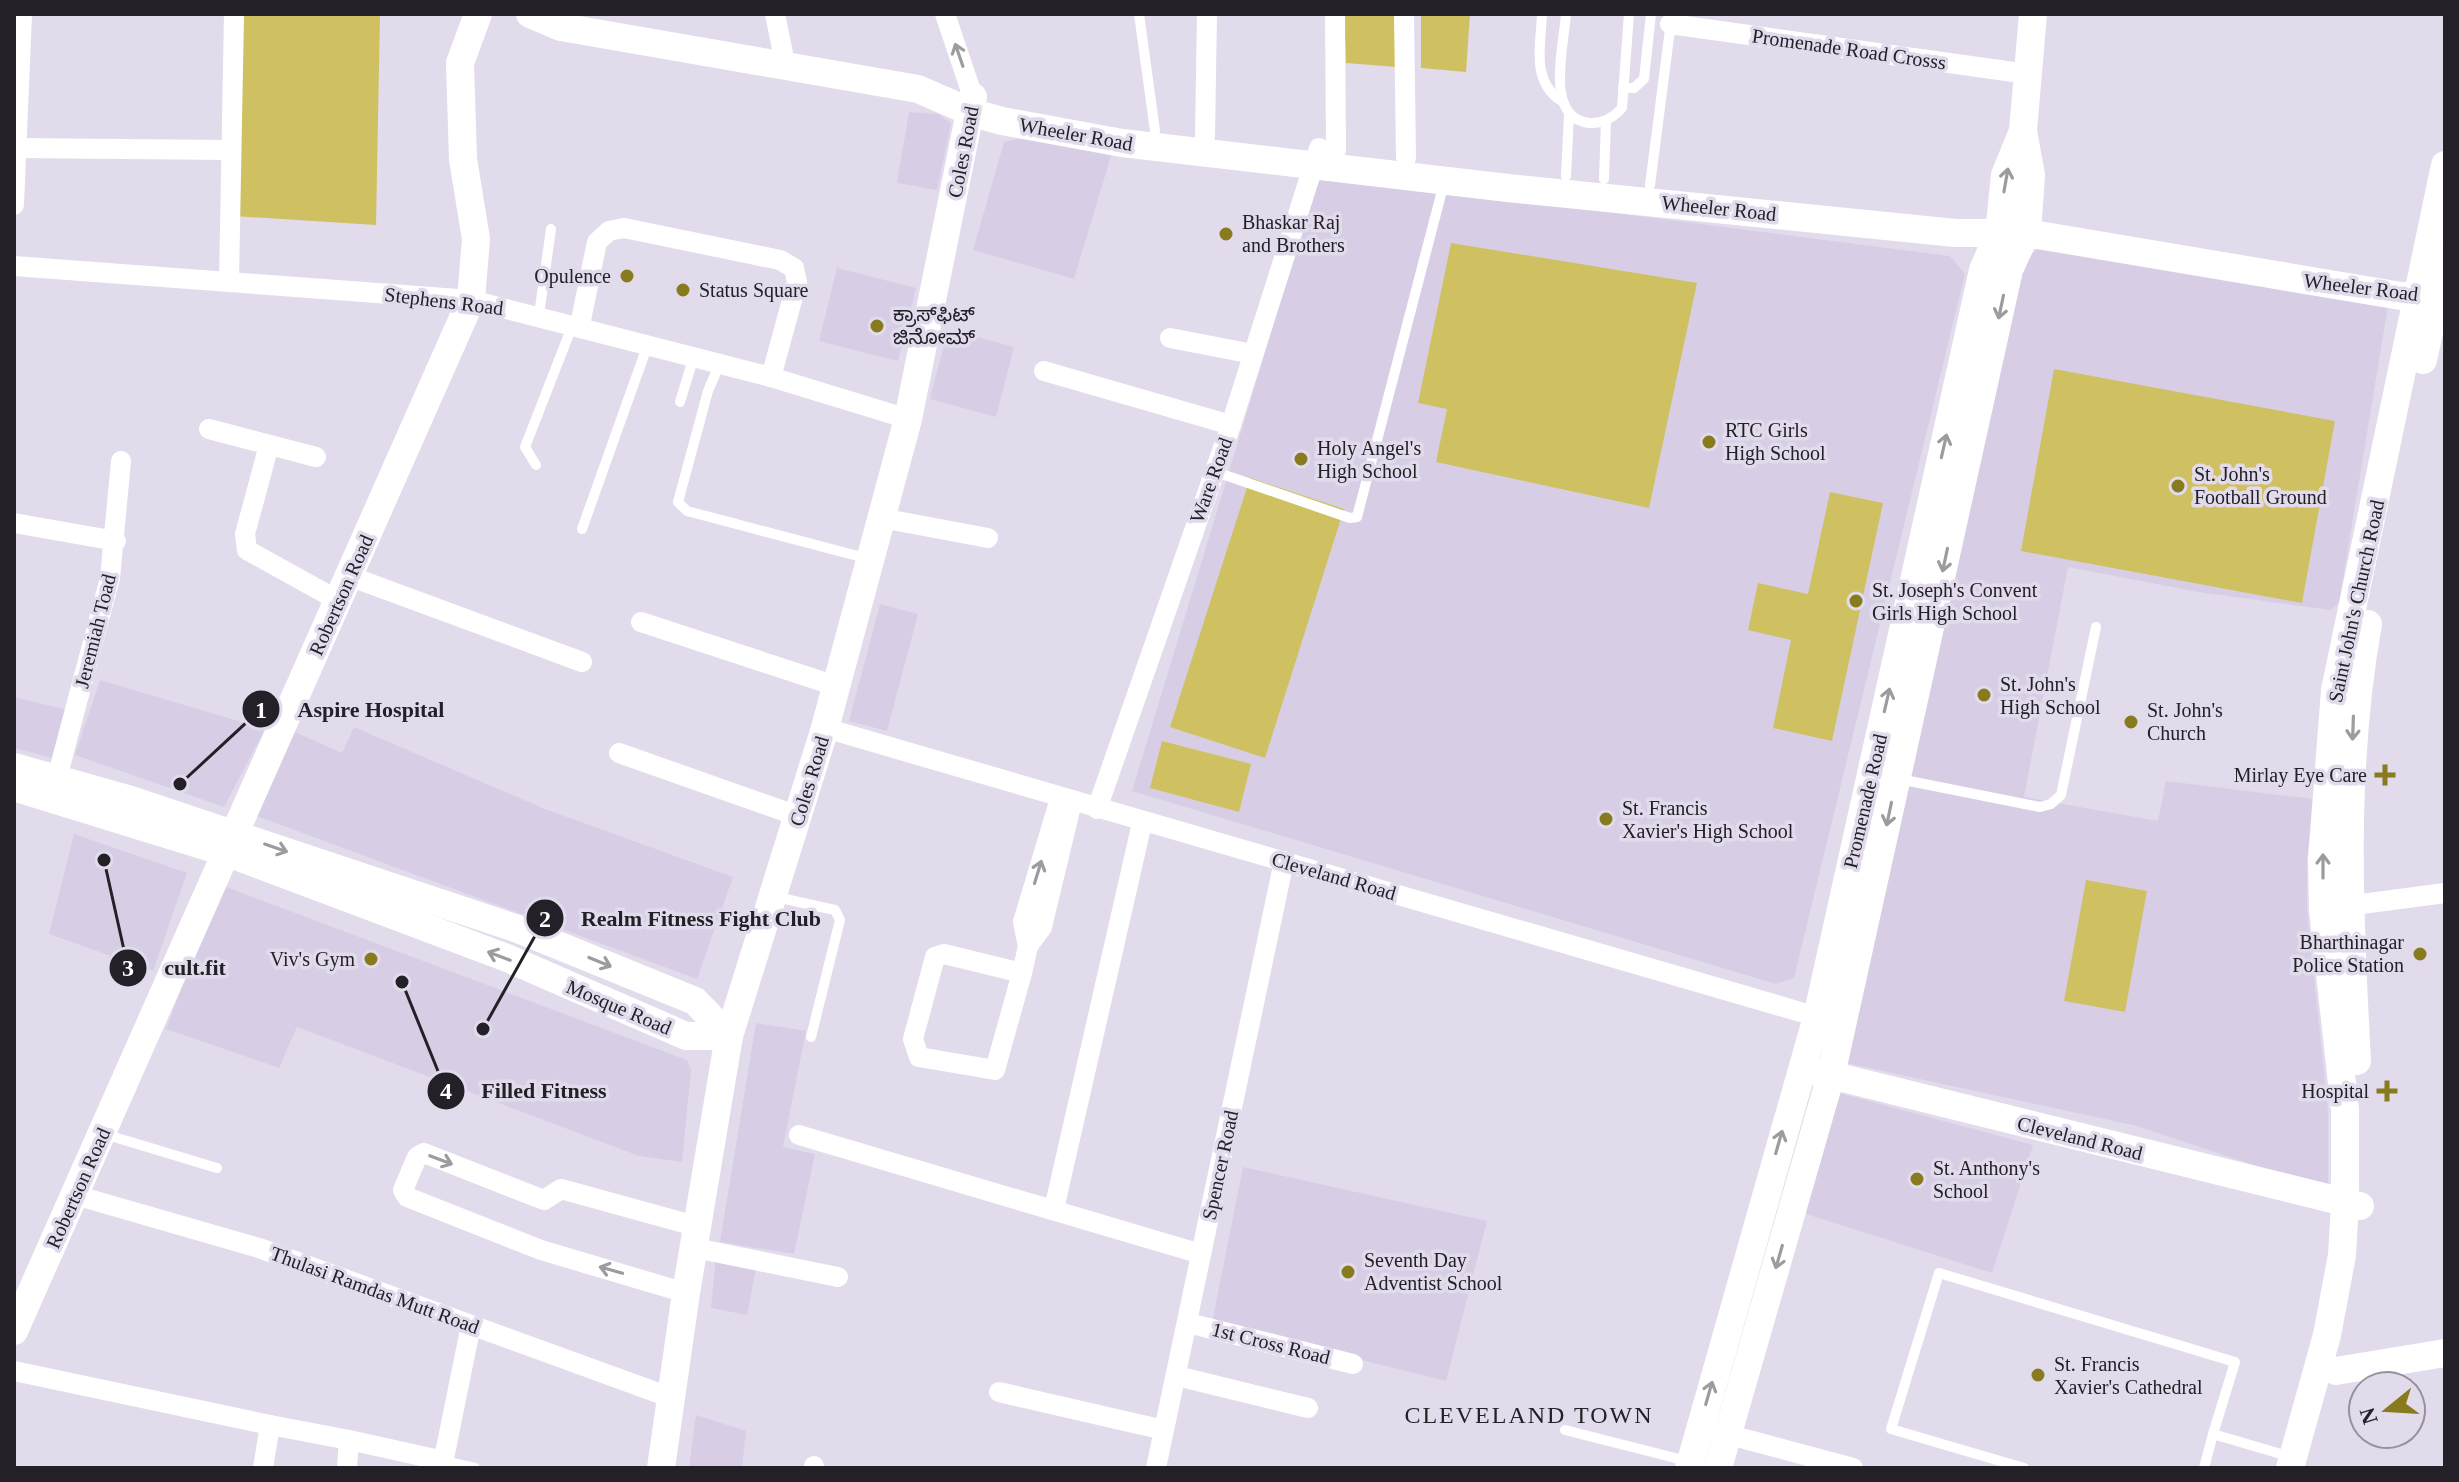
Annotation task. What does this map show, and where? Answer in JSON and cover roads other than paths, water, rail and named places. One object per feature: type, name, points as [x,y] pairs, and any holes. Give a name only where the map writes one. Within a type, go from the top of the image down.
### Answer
[{"type":"street","points":[[14,205],[22,14]]},
{"type":"street","points":[[229,282],[234,14]]},
{"type":"street","name":"Robertson Road","points":[[14,1331],[471,300],[476,239],[463,159],[460,63],[478,14]]},
{"type":"street","name":"Wheeler Road","points":[[530,14],[560,27],[924,77],[973,105],[1122,143],[1323,155]]},
{"type":"street","name":"Wheeler Road","points":[[588,14],[692,43]]},
{"type":"street","points":[[775,14],[786,60]]},
{"type":"street","points":[[945,14],[973,105]]},
{"type":"street","points":[[1205,136],[1207,14]]},
{"type":"street","name":"Ware Road","points":[[1097,809],[1323,155],[1335,14]]},
{"type":"street","points":[[1404,14],[1406,158]]},
{"type":"street","name":"Promenade Road","points":[[1694,1449],[1800,1067],[1830,1021],[1897,779],[2009,270],[2014,226],[2005,175],[2023,131],[2033,14]]},
{"type":"street","name":"Promenade Road Crosss","points":[[1671,19],[2028,74]]},
{"type":"street","name":"Wheeler Road","points":[[973,105],[1205,136],[1370,163],[1445,181],[1955,233],[2014,226]]},
{"type":"street","name":"Coles Road","points":[[661,1468],[686,1293],[729,1036],[825,728],[908,419],[973,105]]},
{"type":"street","points":[[15,148],[231,150]]},
{"type":"street","name":"Wheeler Road","points":[[1370,163],[1406,158],[2014,226],[2429,293]]},
{"type":"street","name":"Saint John's Church Road","points":[[2298,1464],[2336,1371],[2357,1261],[2353,1206],[2360,1103],[2336,908],[2354,702],[2429,293],[2445,165]]},
{"type":"street","name":"Promenade Road","points":[[1724,1449],[1831,1075],[1830,1021],[1983,270],[2014,226]]},
{"type":"street","points":[[576,324],[597,242],[609,231],[624,228],[780,260],[794,268],[797,282],[771,377]]},
{"type":"street","name":"Saint John's Church Road","points":[[2429,293],[2445,258]]},
{"type":"street","name":"Stephens Road","points":[[14,266],[471,300],[576,324],[720,363],[908,419]]},
{"type":"street","points":[[1170,338],[1253,354]]},
{"type":"street","points":[[1044,371],[1231,425]]},
{"type":"street","points":[[209,429],[316,457]]},
{"type":"street","points":[[269,445],[245,534],[247,550],[344,589],[582,662]]},
{"type":"street","name":"Jeremiah Toad","points":[[54,788],[110,578],[116,541],[121,461]]},
{"type":"street","points":[[881,518],[988,538]]},
{"type":"street","points":[[14,523],[116,541]]},
{"type":"street","points":[[641,622],[836,686]]},
{"type":"street","name":"Cleveland Road","points":[[825,728],[1142,823],[1284,861],[1830,1021]]},
{"type":"street","points":[[619,753],[798,816]]},
{"type":"street","name":"Mosque Road","points":[[14,767],[54,788],[518,929],[695,1001],[729,1036]]},
{"type":"street","name":"Mosque Road","points":[[14,787],[54,788]]},
{"type":"street","points":[[1022,973],[944,954],[935,957],[913,1039],[915,1052],[919,1057],[995,1070],[999,1066],[1022,973],[1028,946],[1042,927],[1066,800]]},
{"type":"street","points":[[1054,1209],[1142,823]]},
{"type":"street","name":"Spencer Road","points":[[1156,1468],[1284,861]]},
{"type":"street","points":[[2336,908],[2445,893]]},
{"type":"street","name":"Cleveland Road","points":[[1800,1067],[2353,1206]]},
{"type":"street","points":[[799,1135],[1201,1254]]},
{"type":"street","points":[[686,1293],[541,1250],[407,1197],[403,1190],[417,1157],[424,1153],[544,1200],[561,1189],[697,1237],[838,1277]]},
{"type":"street","name":"Thulasi Ramdas Mutt Road","points":[[75,1195],[259,1248],[672,1398]]},
{"type":"street","name":"Saint John's Church Road","points":[[2298,1464],[2353,1206]]},
{"type":"street","name":"1st Cross Road","points":[[1188,1323],[1353,1364]]},
{"type":"street","points":[[14,1371],[349,1440],[443,1464],[471,1325]]},
{"type":"street","points":[[2336,1371],[2445,1353]]},
{"type":"street","points":[[1177,1376],[1308,1408]]},
{"type":"street","points":[[999,1392],[1164,1430]]},
{"type":"street","points":[[263,1468],[270,1425]]},
{"type":"street","points":[[347,1468],[349,1440]]},
{"type":"street","points":[[1694,1449],[1724,1449],[1853,1468]]},
{"type":"lane","points":[[1139,14],[1155,131]]},
{"type":"lane","points":[[1542,14],[1540,74],[1547,89],[1560,100],[1569,115],[1585,123],[1606,121],[1622,108],[1629,14]]},
{"type":"lane","points":[[1560,100],[1566,14]]},
{"type":"lane","points":[[1623,88],[1638,86],[1644,79],[1651,14]]},
{"type":"lane","points":[[1650,185],[1671,19]]},
{"type":"lane","points":[[1566,176],[1569,115]]},
{"type":"lane","points":[[1604,179],[1606,121]]},
{"type":"lane","points":[[1213,471],[1350,518],[1357,517],[1445,181]]},
{"type":"lane","points":[[539,315],[551,229]]},
{"type":"lane","points":[[536,465],[525,447],[576,324]]},
{"type":"lane","points":[[582,529],[648,344]]},
{"type":"lane","points":[[680,402],[694,356]]},
{"type":"lane","points":[[720,363],[708,391],[678,502],[687,511],[870,559]]},
{"type":"lane","points":[[1897,779],[2040,807],[2051,804],[2061,795],[2096,627]]},
{"type":"lane","points":[[774,896],[835,910],[840,920],[811,1037]]},
{"type":"lane","points":[[103,1133],[217,1168]]},
{"type":"lane","points":[[2024,1468],[1891,1429],[1939,1273],[2235,1362],[2204,1468]]},
{"type":"lane","points":[[1565,1430],[1694,1449]]},
{"type":"lane","points":[[2213,1434],[2298,1464]]},
{"type":"lane","points":[[443,1464],[475,1468]]},
{"type":"place","name":"Bhaskar Raj and Brothers","points":[[1226,234]]},
{"type":"place","name":"Opulence","points":[[627,276]]},
{"type":"place","name":"Status Square","points":[[683,290]]},
{"type":"place","name":"ಕ್ರಾಸ್‌ಫಿಟ್ ಜಿನೋಮ್","points":[[877,326]]},
{"type":"place","name":"RTC Girls High School","points":[[1709,442]]},
{"type":"place","name":"Holy Angel's High School","points":[[1301,459]]},
{"type":"place","name":"St. John's Football Ground","points":[[2178,486]]},
{"type":"place","name":"St. Joseph's Convent Girls High School","points":[[1856,601]]},
{"type":"place","name":"St. John's High School","points":[[1984,695]]},
{"type":"place","name":"St. John's Church","points":[[2131,722]]},
{"type":"place","name":"Mirlay Eye Care","points":[[2385,775]]},
{"type":"place","name":"Aspire Hospital","points":[[180,784]]},
{"type":"place","name":"St. Francis Xavier's High School","points":[[1606,819]]},
{"type":"place","name":"cult.fit","points":[[104,860]]},
{"type":"place","name":"Bharthinagar Police Station","points":[[2420,954]]},
{"type":"place","name":"Viv's Gym","points":[[371,959]]},
{"type":"place","name":"Filled Fitness","points":[[402,982]]},
{"type":"place","name":"Realm Fitness Fight Club","points":[[483,1029]]},
{"type":"place","name":"Hospital","points":[[2387,1091]]},
{"type":"place","name":"St. Anthony's School","points":[[1917,1179]]},
{"type":"place","name":"Seventh Day Adventist School","points":[[1348,1272]]},
{"type":"place","name":"St. Francis Xavier's Cathedral","points":[[2038,1375]]},
{"type":"district","name":"CLEVELAND TOWN","points":[[1529,1415]]}]
